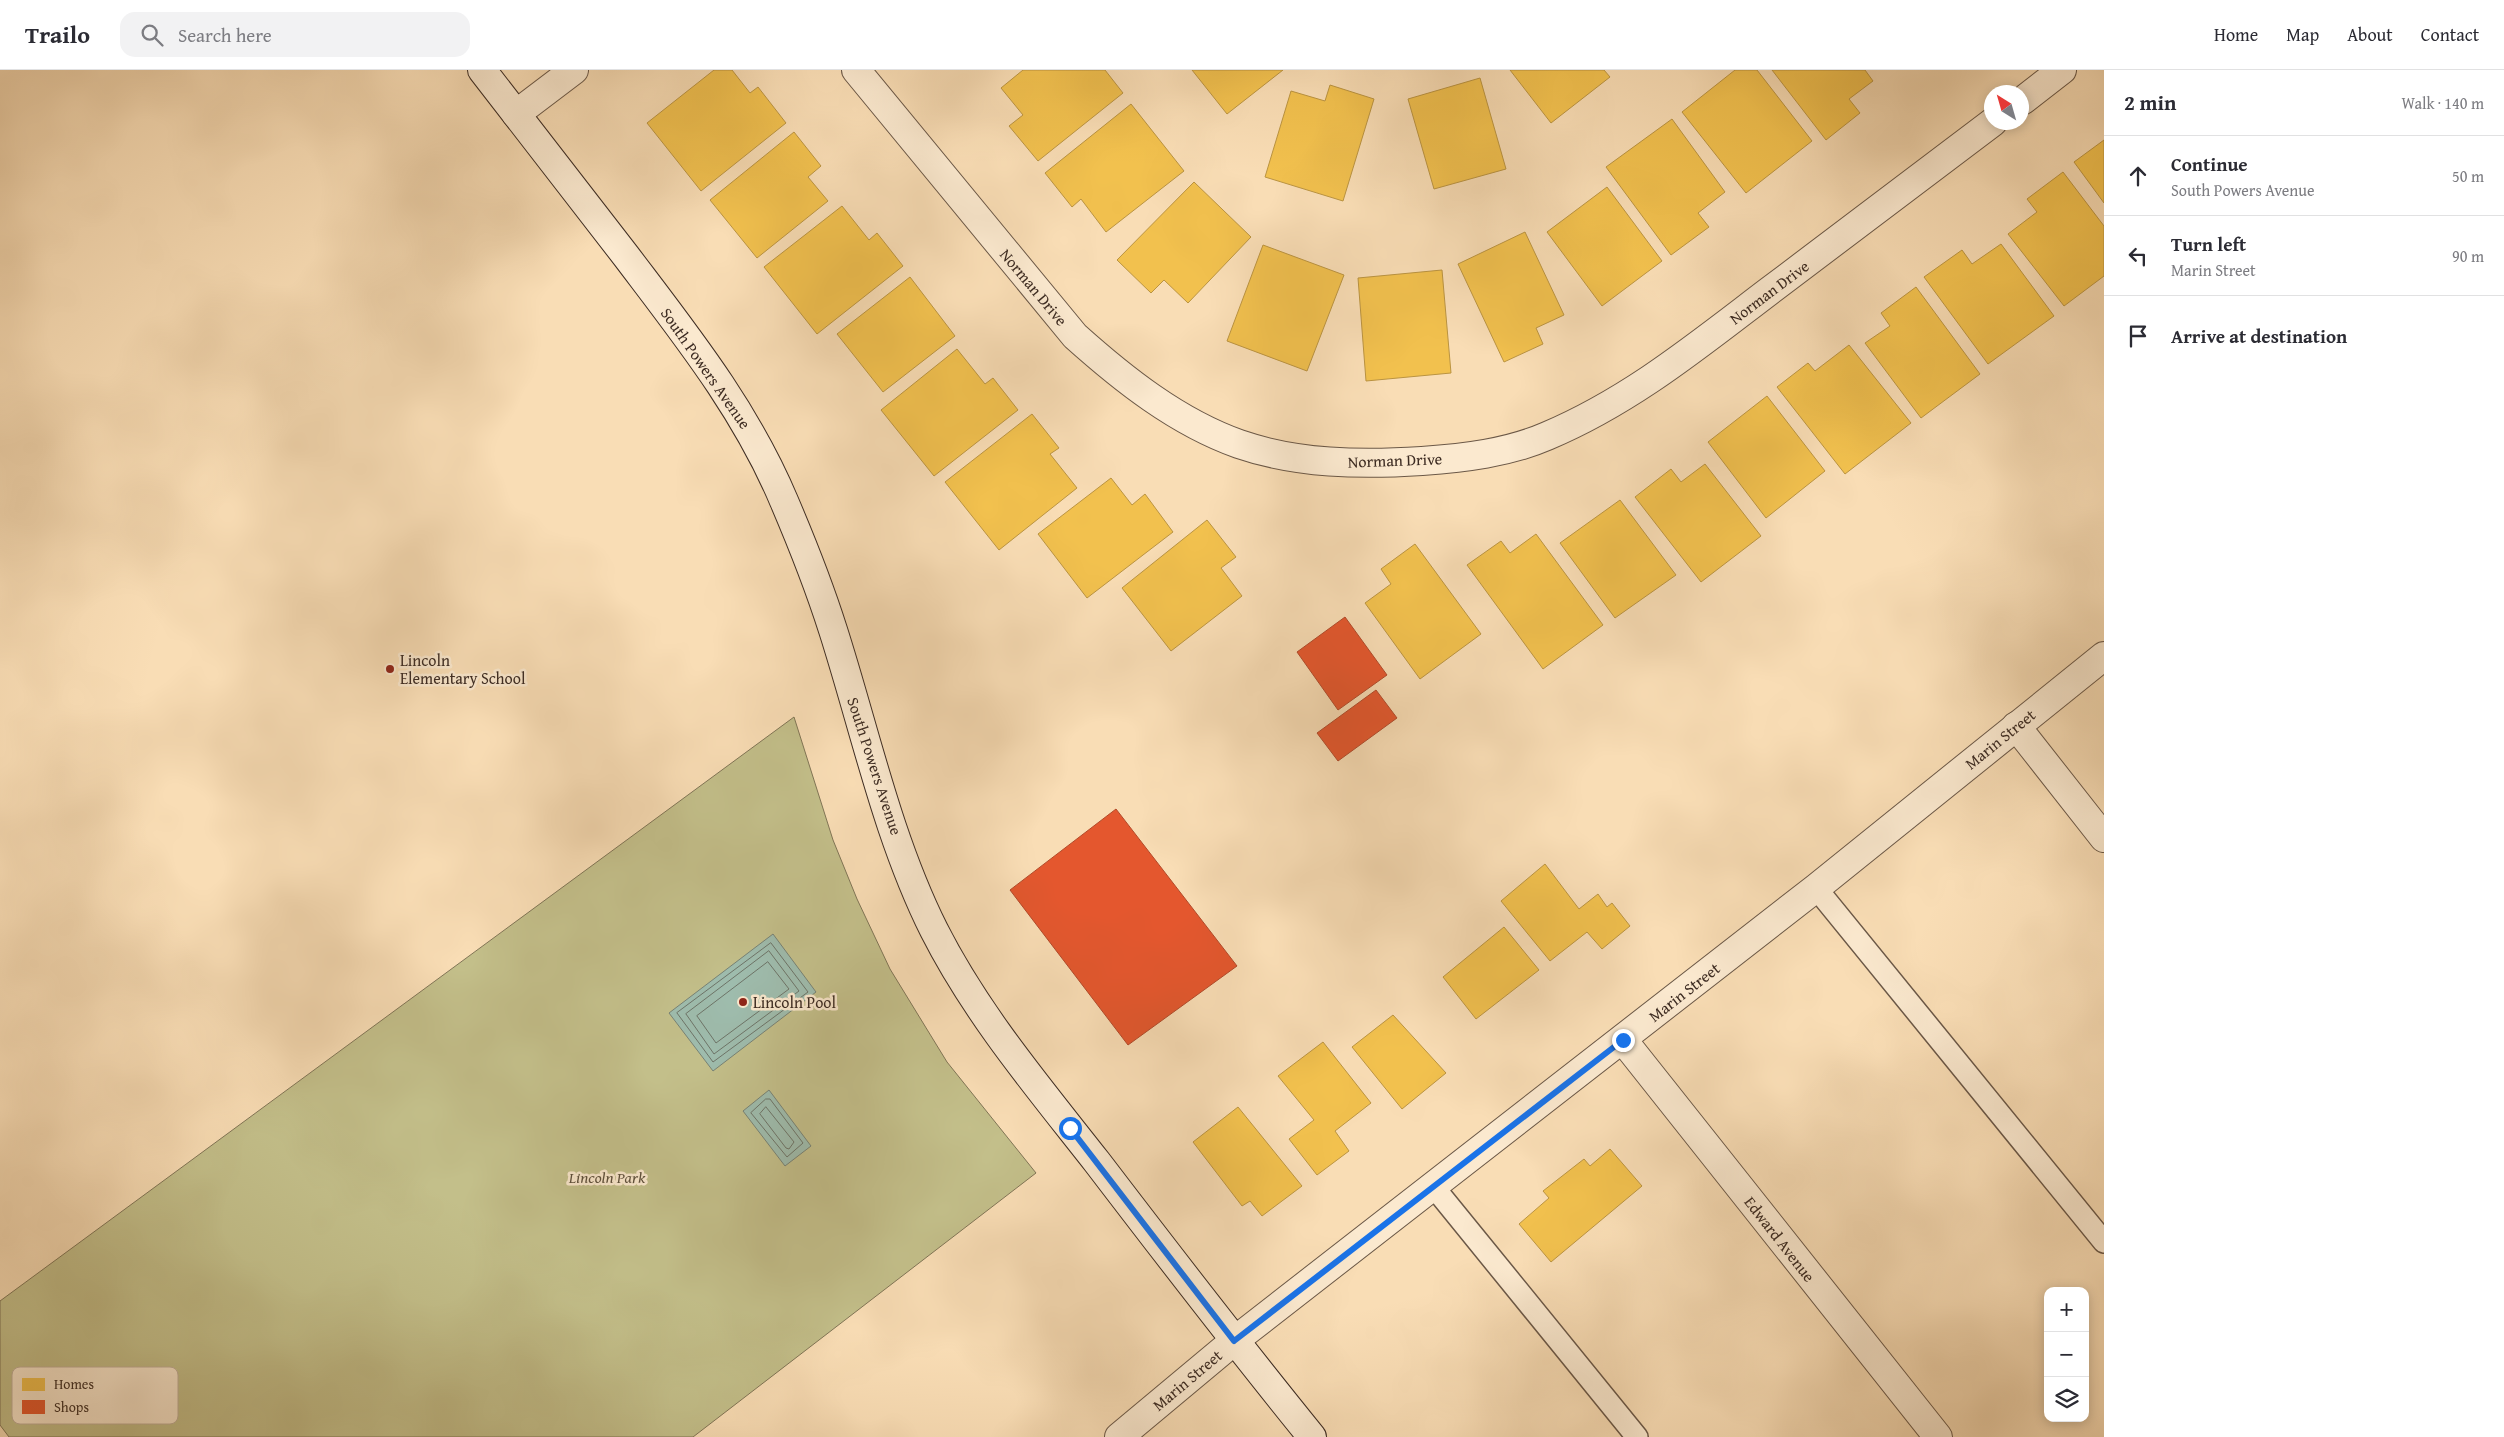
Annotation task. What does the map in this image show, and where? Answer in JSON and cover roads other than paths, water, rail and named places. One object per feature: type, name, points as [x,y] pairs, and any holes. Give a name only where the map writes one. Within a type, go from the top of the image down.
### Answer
[{"type":"street","name":"South Powers Avenue","points":[[482,70],[719,380],[755,439],[783,497],[833,628],[882,793],[916,886],[934,929],[970,992],[1020,1064],[1234,1341],[1312,1437]]},
{"type":"street","points":[[516,114],[574,70]]},
{"type":"street","name":"Norman Drive","points":[[856,70],[1076,336],[1113,370],[1156,400],[1238,444],[1285,456],[1336,462],[1401,462],[1472,457],[1544,437],[1612,405],[1686,354],[1984,129]]},
{"type":"street","points":[[2029,96],[2062,70]]},
{"type":"street","name":"Marin Street","points":[[1119,1437],[1234,1341],[1623,1040],[1816,888],[2104,656]]},
{"type":"street","points":[[2016,726],[2104,838]]},
{"type":"street","name":"Edward Avenue","points":[[1623,1040],[1938,1437]]},
{"type":"lane","points":[[1816,888],[2104,1242]]},
{"type":"lane","points":[[1433,1186],[1637,1437]]},
{"type":"water","name":"Lincoln Pool","points":[[773,934],[816,992],[713,1071],[669,1013]]},
{"type":"water","points":[[769,1090],[811,1146],[785,1166],[743,1111]]},
{"type":"place","name":"Lincoln Elementary School","points":[[390,669]]},
{"type":"place","name":"Lincoln Pool","points":[[743,1002]]},
{"type":"park label","name":"Lincoln Park","points":[[607,1177]]}]
